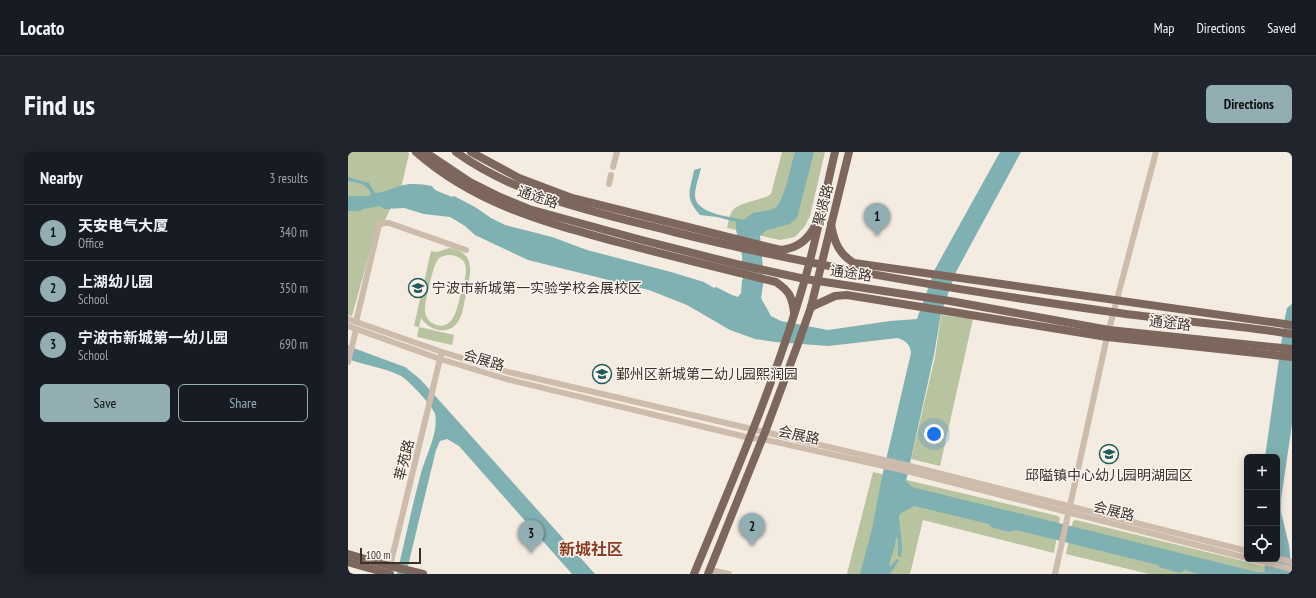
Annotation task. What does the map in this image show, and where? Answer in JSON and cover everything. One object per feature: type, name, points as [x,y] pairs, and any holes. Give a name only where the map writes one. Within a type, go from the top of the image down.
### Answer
[{"type":"main road","points":[[416,152],[452,179],[492,201],[533,218],[680,259],[776,282],[786,288],[792,297],[793,317]]},
{"type":"main road","name":"通途路","points":[[425,152],[470,182],[529,209],[638,240],[736,264],[805,279],[950,301],[1108,333],[1278,352],[1292,349]]},
{"type":"main road","name":"通途路","points":[[456,152],[507,182],[549,198],[601,214],[766,250],[821,265],[926,284],[1113,313],[1282,328],[1292,334]]},
{"type":"main road","points":[[471,152],[519,178],[572,198],[735,243]]},
{"type":"main road","name":"聚贤路","points":[[694,574],[750,438],[786,339],[810,262],[835,152]]},
{"type":"main road","name":"聚贤路","points":[[709,572],[764,436],[806,322],[850,152]]},
{"type":"main road","points":[[766,250],[792,249],[808,237],[820,218]]},
{"type":"main road","points":[[832,224],[835,243],[840,252],[854,263],[1116,301],[1282,328],[1292,325]]},
{"type":"main road","points":[[810,307],[835,296],[847,295],[1108,333]]},
{"type":"main road","points":[[1278,352],[1292,358]]},
{"type":"main road","points":[[348,554],[391,571]]},
{"type":"main road","points":[[348,562],[391,571],[410,571],[423,574]]},
{"type":"street","points":[[613,167],[617,152]]},
{"type":"street","points":[[1055,574],[1068,509],[1108,333],[1156,152]]},
{"type":"street","points":[[609,184],[612,175]]},
{"type":"street","points":[[356,322],[379,225],[384,223],[389,224],[466,250]]},
{"type":"street","name":"会展路","points":[[348,319],[442,352],[508,372],[752,430],[764,436],[913,470],[1068,509],[1244,550]]},
{"type":"street","name":"会展路","points":[[348,326],[440,359],[506,379],[750,438],[764,436]]},
{"type":"street","points":[[348,360],[356,330]]},
{"type":"street","name":"莘苑路","points":[[391,571],[442,352]]},
{"type":"street","name":"会展路","points":[[1068,509],[1244,557]]},
{"type":"street","points":[[1280,559],[1292,562]]},
{"type":"street","points":[[1264,562],[1292,569]]},
{"type":"street","points":[[709,572],[729,574]]},
{"type":"green space","points":[[348,152],[408,152],[409,154],[402,184],[385,220],[378,222],[352,316],[348,315]]},
{"type":"green space","points":[[782,152],[825,152],[810,216],[805,226],[795,237],[780,240],[727,228],[730,215],[734,209],[738,206],[761,199],[771,194]]},
{"type":"green space","points":[[449,248],[458,250],[464,254],[470,266],[469,280],[459,320],[451,328],[445,330],[435,329],[429,326],[421,318],[419,327],[414,326],[431,251],[437,252]],"holes":[[[449,255],[456,256],[464,262],[466,273],[454,316],[446,325],[441,326],[429,321],[425,314],[425,308],[435,264],[440,258]]]},
{"type":"green space","points":[[941,315],[973,319],[940,466],[911,459],[935,357]]},
{"type":"green space","points":[[419,327],[454,335],[452,345],[417,337]]},
{"type":"green space","points":[[873,472],[1058,516],[1060,518],[1054,553],[923,520],[910,574],[847,574]]},
{"type":"green space","points":[[1076,520],[1292,574],[1149,574],[1066,554],[1073,521]]},
{"type":"water","points":[[795,152],[814,152],[797,218],[790,224],[767,230],[760,236],[764,279],[761,298],[771,316],[781,321],[828,330],[890,321],[917,319],[935,269],[1000,152],[1021,152],[956,272],[941,313],[934,355],[906,481],[912,487],[1257,572],[1264,572],[1264,562],[1280,562],[1280,454],[1265,454],[1285,317],[1287,308],[1292,304],[1292,424],[1281,500],[1281,512],[1289,545],[1292,574],[1198,574],[1185,570],[1180,573],[1159,567],[1158,565],[1016,530],[1009,532],[991,527],[989,524],[914,506],[900,514],[902,546],[901,557],[898,556],[898,540],[896,536],[895,546],[889,564],[891,566],[897,559],[899,560],[890,574],[860,574],[872,529],[882,477],[911,353],[909,345],[905,342],[898,338],[828,346],[755,339],[730,330],[687,305],[649,290],[528,260],[475,235],[465,226],[450,217],[424,214],[404,208],[384,209],[380,206],[363,209],[360,211],[348,211],[348,196],[370,196],[371,193],[364,185],[348,181],[348,177],[369,183],[375,193],[408,184],[432,186],[435,190],[452,197],[454,196],[505,225],[552,237],[587,250],[704,282],[714,288],[716,287],[738,297],[741,293],[743,279],[742,255],[736,230],[736,222],[717,217],[700,215],[695,209],[690,199],[690,189],[694,170],[701,168],[695,196],[701,207],[714,213],[743,220],[753,213],[775,208],[780,202]]},
{"type":"water","points":[[348,346],[405,367],[420,379],[595,574],[572,574],[459,446],[447,439],[440,441],[436,450],[406,574],[397,574],[421,473],[434,436],[436,421],[435,414],[430,405],[409,382],[401,376],[348,359]]},
{"type":"place","name":"天安电气大厦","points":[[877,236]]},
{"type":"place","name":"宁波市新城第一实验学校会展校区","points":[[418,288]]},
{"type":"place","name":"鄞州区新城第二幼儿园熙润园","points":[[602,374]]},
{"type":"place","name":"邱隘镇中心幼儿园明湖园区","points":[[1109,454]]},
{"type":"place","name":"上湖幼儿园","points":[[752,546]]},
{"type":"place","name":"宁波市新城第一幼儿园","points":[[531,553]]},
{"type":"district","name":"新城社区","points":[[591,549]]}]
